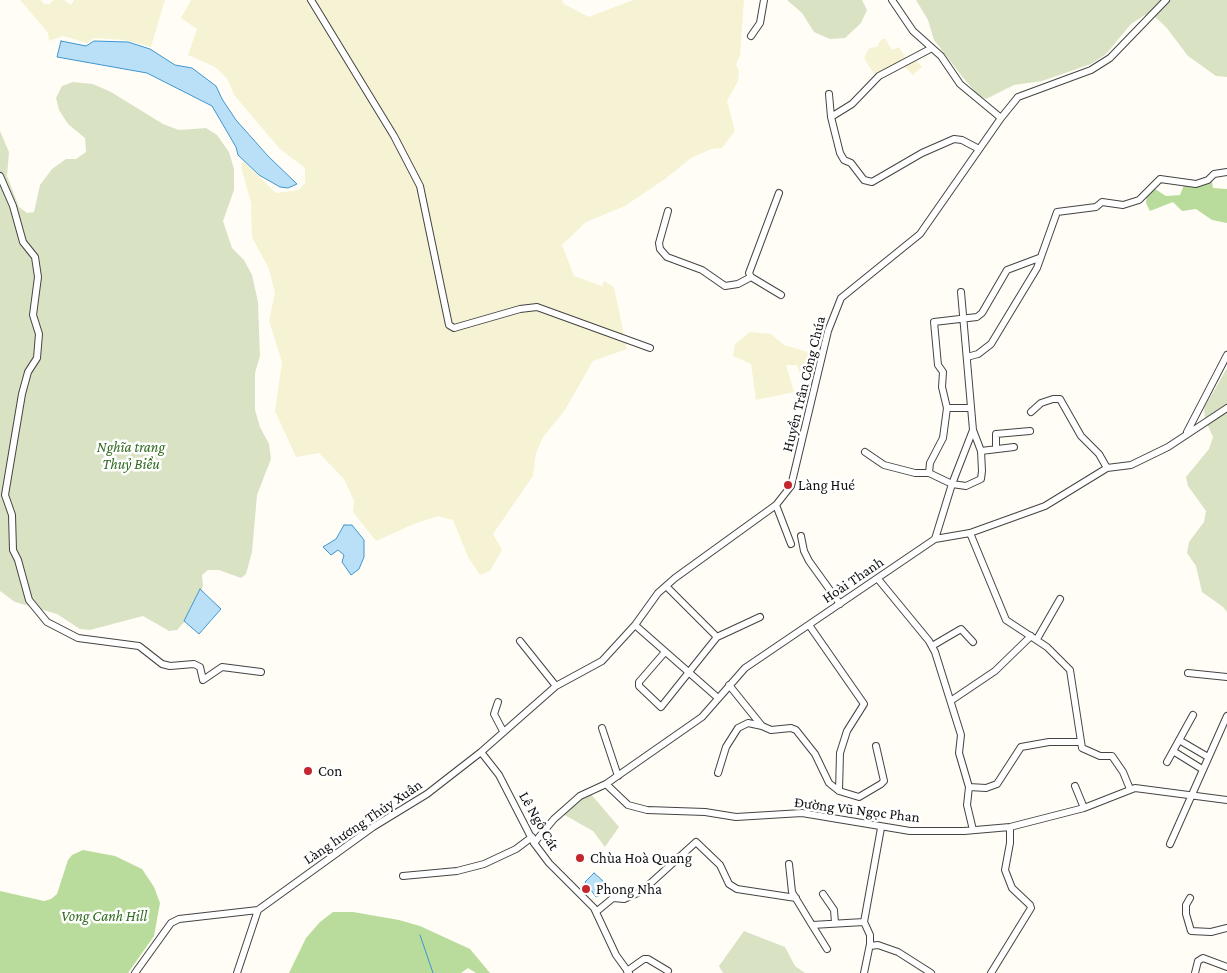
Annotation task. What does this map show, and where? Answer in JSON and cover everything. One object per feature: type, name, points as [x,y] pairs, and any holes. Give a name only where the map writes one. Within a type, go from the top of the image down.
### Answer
[{"type":"street","points":[[311,0],[394,136],[420,186],[449,325],[454,328],[520,309],[537,307],[650,348]]},
{"type":"street","points":[[751,36],[760,23],[764,0]]},
{"type":"street","points":[[892,0],[913,31],[932,48],[960,84],[1001,118]]},
{"type":"street","name":"Huyền Trân Công Chúa","points":[[481,752],[556,686],[602,661],[635,625],[666,586],[705,555],[776,505],[791,486],[828,331],[841,298],[920,234],[1001,118],[1018,97],[1091,70],[1110,58],[1166,0]]},
{"type":"street","points":[[831,117],[852,104],[879,76],[932,48]]},
{"type":"street","points":[[829,94],[831,117],[842,158],[851,164],[861,177],[868,181],[876,181],[922,153],[954,139],[962,140],[979,149]]},
{"type":"street","points":[[967,357],[978,354],[991,344],[1037,268],[1057,212],[1096,206],[1102,202],[1123,205],[1139,200],[1160,178],[1196,184],[1208,180],[1214,174],[1227,172]]},
{"type":"street","points":[[0,176],[13,206],[23,242],[35,257],[38,277],[32,315],[40,334],[37,358],[28,372],[22,394],[5,495],[12,515],[13,550],[18,560],[30,600],[47,622],[78,638],[139,646],[162,664],[170,666],[194,664],[200,667],[203,680],[222,668],[261,672]]},
{"type":"street","points":[[779,193],[749,273],[752,277],[781,295]]},
{"type":"street","points":[[668,212],[659,243],[660,249],[667,257],[702,270],[725,286],[738,284],[752,277]]},
{"type":"street","points":[[929,473],[930,463],[942,438],[947,408],[942,387],[943,372],[938,365],[934,322],[971,319],[982,313],[1007,270],[1039,258]]},
{"type":"street","points":[[865,452],[884,465],[915,473],[929,473],[952,484],[966,486],[981,479],[981,451],[973,430],[961,292]]},
{"type":"street","points":[[1187,432],[1227,355]]},
{"type":"street","points":[[1031,412],[1040,403],[1060,399],[1081,436],[1099,454],[1107,468]]},
{"type":"street","points":[[947,408],[971,408]]},
{"type":"street","name":"Hoài Thanh","points":[[403,876],[457,870],[484,864],[533,840],[554,818],[580,796],[606,784],[702,717],[745,668],[935,539],[970,533],[1046,506],[1107,468],[1138,462],[1168,447],[1187,432],[1227,408]]},
{"type":"street","points":[[935,539],[952,484],[973,430]]},
{"type":"street","points":[[996,449],[996,434],[1030,431]]},
{"type":"street","points":[[981,451],[1014,447]]},
{"type":"street","points":[[776,505],[791,544]]},
{"type":"street","points":[[970,533],[1006,620],[1034,637],[1070,670],[1082,748],[1091,754],[1112,756],[1123,772],[1130,789]]},
{"type":"street","points":[[801,536],[809,561],[840,604]]},
{"type":"street","points":[[878,579],[932,646],[952,700],[954,717],[961,735],[959,753],[969,786],[967,805],[973,830]]},
{"type":"street","points":[[666,586],[717,637]]},
{"type":"street","points":[[952,700],[995,671],[1034,637],[1060,599]]},
{"type":"street","points":[[665,652],[639,682],[639,686],[661,706],[717,637],[760,617]]},
{"type":"street","points":[[635,625],[718,698]]},
{"type":"street","points":[[809,625],[864,704],[847,731],[840,753],[839,791]]},
{"type":"street","points":[[932,646],[961,629],[973,642]]},
{"type":"street","points":[[520,640],[556,686]]},
{"type":"street","points":[[1188,673],[1227,677]]},
{"type":"street","points":[[729,686],[762,726]]},
{"type":"street","points":[[498,702],[494,714],[503,731]]},
{"type":"street","points":[[1167,762],[1193,716]]},
{"type":"street","points":[[1170,844],[1227,716]]},
{"type":"street","points":[[718,773],[726,747],[738,728],[748,723],[771,730],[791,728],[796,730],[815,754],[829,784],[839,791],[859,797],[884,781],[876,746]]},
{"type":"street","points":[[602,728],[618,776]]},
{"type":"street","points":[[1179,740],[1208,757]]},
{"type":"street","points":[[969,786],[986,788],[997,784],[1021,747],[1049,742],[1081,742]]},
{"type":"street","points":[[1173,751],[1202,769]]},
{"type":"street","name":"Lê Ngô Cát","points":[[481,752],[499,775],[533,840],[549,863],[582,895],[596,912],[616,955],[628,972]]},
{"type":"street","name":"Làng hương Thủy Xuân","points":[[258,910],[373,827],[427,794],[481,752]]},
{"type":"street","name":"Đường Vũ Ngọc Phan","points":[[606,784],[628,805],[646,810],[705,812],[736,816],[802,813],[881,828],[910,831],[973,830],[1010,827],[1084,808],[1130,789],[1144,788],[1227,800]]},
{"type":"street","points":[[1075,786],[1084,808]]},
{"type":"street","points":[[991,973],[1031,908],[1012,888],[1004,870],[1010,843],[1010,827]]},
{"type":"street","points":[[864,973],[870,946],[870,935],[864,922],[881,828]]},
{"type":"street","points":[[596,912],[613,898],[624,899],[642,890],[696,842],[720,865],[725,878],[737,890],[796,898]]},
{"type":"street","points":[[789,864],[792,892],[827,949]]},
{"type":"street","points":[[823,894],[834,910],[835,923]]},
{"type":"street","points":[[1190,898],[1186,905],[1186,914],[1191,931],[1211,932],[1227,928]]},
{"type":"street","points":[[135,973],[170,923],[179,919],[258,910],[237,973]]},
{"type":"street","points":[[812,925],[864,922]]},
{"type":"street","points":[[870,946],[878,945],[898,952],[931,973]]},
{"type":"street","points":[[628,972],[644,958],[668,971]]},
{"type":"street","points":[[1195,973],[1198,961],[1203,958],[1227,968],[1225,973]]},
{"type":"shaded area","points":[[20,0],[41,0],[44,4],[50,4],[53,0],[64,0],[71,5],[74,0],[165,0],[151,47],[124,40],[94,38],[87,43],[63,36],[49,41],[48,33]]},
{"type":"shaded area","points":[[191,0],[562,0],[564,4],[589,17],[633,0],[744,0],[740,55],[736,64],[739,71],[738,81],[727,101],[735,131],[722,148],[711,149],[691,158],[665,179],[625,206],[586,222],[562,245],[574,276],[602,286],[604,281],[614,287],[627,349],[593,361],[565,410],[543,437],[536,453],[533,476],[493,534],[502,550],[490,571],[480,575],[468,557],[453,520],[438,516],[414,524],[376,541],[353,512],[354,501],[344,479],[319,453],[296,457],[275,411],[282,362],[269,321],[275,293],[269,269],[252,237],[251,203],[241,167],[243,161],[276,193],[299,190],[305,183],[305,168],[280,149],[234,95],[227,78],[215,67],[188,55],[197,29],[181,18]]},
{"type":"shaded area","points":[[885,38],[892,50],[899,47],[909,63],[916,60],[922,67],[913,75],[901,63],[878,80],[864,58],[869,48],[877,47],[881,40]]},
{"type":"shaded area","points":[[750,332],[771,334],[784,345],[822,356],[815,380],[801,378],[797,365],[786,365],[794,392],[756,400],[751,364],[733,356],[735,344]]},
{"type":"green space","points":[[787,0],[862,0],[867,10],[861,23],[845,38],[830,39],[814,32],[802,13]]},
{"type":"green space","points":[[916,0],[1227,0],[1227,77],[1216,76],[1188,56],[1166,27],[1155,17],[1145,15],[1131,24],[1106,54],[1091,64],[1042,81],[1014,85],[986,99],[977,94],[934,40],[928,20]]},
{"type":"green space","name":"Nghĩa trang Thuỷ Biều","points":[[73,82],[93,84],[111,92],[163,124],[179,130],[206,128],[217,135],[229,152],[234,169],[234,190],[223,221],[232,248],[244,260],[252,275],[258,302],[260,356],[255,373],[255,410],[260,427],[269,444],[271,459],[257,495],[252,552],[246,574],[241,578],[219,570],[208,570],[202,575],[203,586],[198,602],[188,618],[177,630],[169,631],[143,616],[90,630],[80,629],[57,614],[15,602],[0,591],[0,131],[9,152],[7,176],[19,207],[27,213],[34,212],[40,185],[52,169],[66,159],[76,159],[86,152],[85,138],[68,124],[59,110],[56,98],[62,86]]},
{"type":"green space","points":[[1211,176],[1213,188],[1227,189],[1227,223],[1212,220],[1196,209],[1182,211],[1173,202],[1150,211],[1146,203],[1147,194],[1155,189],[1166,196],[1180,195],[1184,185],[1197,187]]},
{"type":"green space","points":[[1227,368],[1227,612],[1202,592],[1196,566],[1187,553],[1189,542],[1204,522],[1206,511],[1188,486],[1186,477],[1209,449],[1213,437],[1205,419],[1204,408]]},
{"type":"green space","points":[[590,793],[619,827],[605,847],[593,831],[563,814],[578,799]]},
{"type":"green space","name":"Vong Canh Hill","points":[[83,850],[115,856],[142,869],[154,887],[160,903],[154,936],[128,973],[0,973],[0,891],[44,901],[51,899],[57,894],[68,860],[72,855]]},
{"type":"green space","points":[[333,912],[353,912],[399,920],[420,926],[470,949],[490,973],[476,973],[468,968],[461,973],[289,973],[306,938],[320,922]]},
{"type":"green space","points":[[744,931],[785,947],[795,966],[805,973],[723,973],[719,966]]},
{"type":"water","points":[[61,41],[86,46],[94,41],[128,42],[150,49],[175,65],[192,68],[216,86],[236,120],[268,156],[297,184],[288,188],[280,187],[259,175],[238,155],[236,147],[212,106],[147,73],[57,57]]},
{"type":"water","points":[[344,525],[352,525],[364,540],[364,557],[359,569],[351,575],[342,562],[344,555],[338,550],[331,555],[323,547],[336,539]]},
{"type":"water","points":[[200,589],[221,609],[199,634],[184,621]]},
{"type":"water","points":[[594,873],[602,880],[606,891],[596,897],[585,882]]},
{"type":"waterway","points":[[420,935],[433,973]]},
{"type":"place","name":"Làng Hué","points":[[788,485]]},
{"type":"place","name":"Con","points":[[308,771]]},
{"type":"place","name":"Chùa Hoà Quang","points":[[580,858]]},
{"type":"place","name":"Phong Nha","points":[[586,889]]}]
